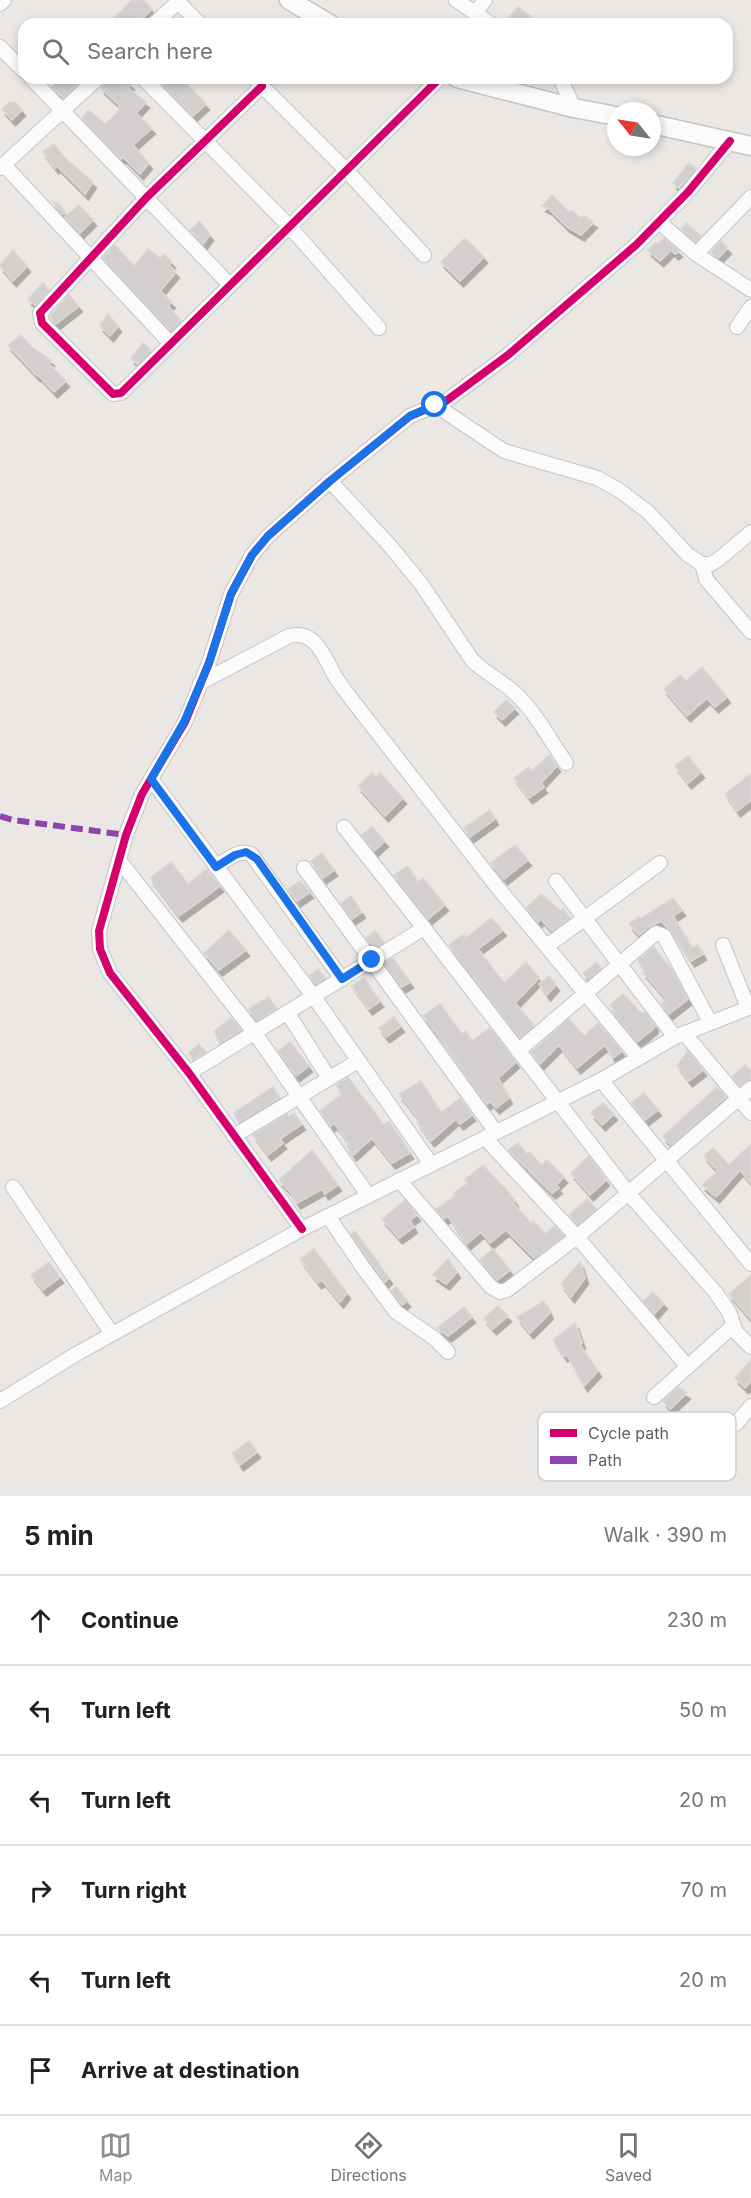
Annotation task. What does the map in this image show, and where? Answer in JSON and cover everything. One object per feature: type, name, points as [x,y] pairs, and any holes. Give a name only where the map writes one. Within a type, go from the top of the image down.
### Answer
[{"type":"main road","points":[[289,0],[320,18]]},
{"type":"main road","points":[[480,84],[607,114]]},
{"type":"main road","points":[[661,126],[751,146]]},
{"type":"street","points":[[0,4],[4,0]]},
{"type":"street","points":[[456,0],[482,18]]},
{"type":"street","points":[[475,13],[485,0]]},
{"type":"street","points":[[161,18],[179,1],[195,18]]},
{"type":"street","points":[[0,47],[18,65]]},
{"type":"street","points":[[37,84],[230,285]]},
{"type":"street","points":[[92,84],[2,167],[91,257],[171,344]]},
{"type":"street","points":[[149,84],[290,227],[379,328]]},
{"type":"street","points":[[256,84],[205,141],[147,197],[42,310],[39,317],[42,323],[113,394],[121,393],[434,84]]},
{"type":"street","points":[[260,84],[347,171],[424,255]]},
{"type":"street","points":[[563,84],[574,108]]},
{"type":"street","points":[[302,1229],[189,1073],[110,973],[104,961],[100,949],[99,931],[119,860],[142,794],[184,722],[201,683],[231,594],[252,555],[268,536],[330,481],[410,416],[446,401],[508,355],[636,245],[688,192],[730,141]]},
{"type":"street","points":[[696,254],[751,197]]},
{"type":"street","points":[[658,222],[696,254],[751,290]]},
{"type":"street","points":[[736,327],[751,307]]},
{"type":"street","points":[[435,405],[504,451],[597,478],[619,490],[648,512],[688,555],[702,564],[711,564],[751,532]]},
{"type":"street","points":[[330,481],[391,547],[471,660],[479,668],[507,686],[523,702],[566,763]]},
{"type":"street","points":[[702,564],[706,579],[751,632]]},
{"type":"street","points":[[201,683],[279,639],[297,634],[311,639],[320,647],[335,676],[349,696],[498,888],[639,1058]]},
{"type":"street","points":[[151,779],[314,996],[431,1164]]},
{"type":"street","points":[[344,827],[628,1194],[716,1293],[729,1312],[739,1337],[751,1347]]},
{"type":"street","points":[[216,867],[235,855],[246,852],[257,859],[342,979]]},
{"type":"street","points":[[119,860],[254,1032],[368,1196]]},
{"type":"street","points":[[547,946],[660,863]]},
{"type":"street","points":[[304,868],[372,960],[491,1135],[688,1367]]},
{"type":"street","points":[[556,881],[680,1035],[751,1113]]},
{"type":"street","points":[[189,1073],[424,928]]},
{"type":"street","points":[[518,1051],[652,935],[660,933],[664,936],[710,1022]]},
{"type":"street","points":[[0,1401],[112,1334],[302,1229],[601,1080],[680,1035],[750,1007],[723,945]]},
{"type":"street","points":[[287,1012],[329,1078]]},
{"type":"street","points":[[234,1136],[358,1060]]},
{"type":"street","points":[[601,1080],[751,1264]]},
{"type":"street","points":[[399,1180],[490,1287],[500,1292],[507,1290],[577,1237],[751,1089]]},
{"type":"street","points":[[13,1187],[112,1334]]},
{"type":"street","points":[[328,1216],[396,1312],[434,1338],[448,1352]]},
{"type":"street","points":[[654,1397],[733,1326]]},
{"type":"street","points":[[736,1424],[751,1406]]},
{"type":"building","points":[[132,0],[143,0],[152,9],[142,18],[114,18]]},
{"type":"building","points":[[518,7],[533,18],[508,18]]},
{"type":"building","points":[[55,84],[78,84],[63,98],[52,87]]},
{"type":"building","points":[[103,84],[131,84],[128,88],[146,102],[136,113],[152,128],[133,145],[149,163],[140,174],[123,157],[121,159],[82,118],[89,110],[105,124],[120,110],[118,108],[120,106],[101,88]]},
{"type":"building","points":[[165,84],[187,84],[206,104],[193,116],[163,86]]},
{"type":"building","points":[[10,102],[16,103],[22,110],[12,120],[2,109]]},
{"type":"building","points":[[54,144],[65,158],[93,182],[85,194],[57,166],[55,168],[43,152]]},
{"type":"building","points":[[689,163],[696,168],[679,188],[673,183]]},
{"type":"building","points":[[552,195],[569,212],[571,210],[581,218],[584,216],[594,222],[581,235],[567,227],[549,209],[542,206]]},
{"type":"building","points":[[53,202],[59,204],[66,214],[62,214]]},
{"type":"building","points":[[79,205],[93,220],[80,233],[65,217]]},
{"type":"building","points":[[200,221],[210,235],[203,244],[190,230]]},
{"type":"building","points":[[686,223],[701,236],[695,242],[681,229]]},
{"type":"building","points":[[465,238],[484,257],[460,281],[441,262]]},
{"type":"building","points":[[664,238],[679,251],[675,254],[671,250],[660,261],[648,250]]},
{"type":"building","points":[[721,241],[728,248],[718,258],[711,252]]},
{"type":"building","points":[[115,245],[134,266],[148,249],[160,258],[164,254],[172,262],[169,265],[176,272],[160,291],[172,302],[168,306],[181,321],[171,331],[103,258]]},
{"type":"building","points":[[13,250],[27,266],[13,281],[0,266]]},
{"type":"building","points":[[43,283],[49,290],[35,305],[28,299]]},
{"type":"building","points":[[69,295],[79,306],[56,324],[50,316]]},
{"type":"building","points":[[108,314],[118,326],[110,336],[100,326]]},
{"type":"building","points":[[21,335],[33,348],[51,360],[48,363],[66,381],[54,392],[8,345]]},
{"type":"building","points":[[143,343],[151,350],[137,364],[131,358]]},
{"type":"building","points":[[702,667],[727,697],[715,707],[707,698],[687,716],[664,689],[680,675],[686,681]]},
{"type":"building","points":[[506,700],[515,708],[502,720],[494,712]]},
{"type":"building","points":[[549,755],[557,766],[541,783],[544,787],[529,798],[514,778],[529,767],[532,771]]},
{"type":"building","points":[[688,756],[701,772],[688,783],[675,766]]},
{"type":"building","points":[[372,773],[375,777],[380,773],[403,798],[385,816],[358,786]]},
{"type":"building","points":[[751,774],[751,800],[737,811],[725,794]]},
{"type":"building","points":[[490,810],[495,819],[470,837],[464,828]]},
{"type":"building","points":[[372,827],[385,841],[374,851],[362,835]]},
{"type":"building","points":[[515,845],[528,860],[504,879],[491,863]]},
{"type":"building","points":[[322,853],[334,870],[323,878],[311,861]]},
{"type":"building","points":[[171,862],[188,884],[207,869],[220,886],[179,916],[150,878]]},
{"type":"building","points":[[408,866],[417,883],[423,878],[445,905],[428,919],[394,875]]},
{"type":"building","points":[[300,881],[310,892],[297,901],[288,889]]},
{"type":"building","points":[[541,894],[561,911],[563,908],[570,918],[552,931],[541,919],[538,922],[526,908]]},
{"type":"building","points":[[351,896],[362,912],[352,919],[341,903]]},
{"type":"building","points":[[673,898],[682,910],[673,916],[692,948],[698,945],[703,954],[691,961],[672,932],[661,921],[639,935],[629,924]]},
{"type":"building","points":[[491,918],[503,930],[478,949],[504,983],[526,962],[539,978],[515,1003],[534,1025],[520,1038],[449,945],[463,934],[466,938]]},
{"type":"building","points":[[229,930],[246,950],[219,970],[204,953]]},
{"type":"building","points":[[375,931],[384,942],[374,948],[366,938]]},
{"type":"building","points":[[654,947],[672,970],[688,999],[669,1014],[661,1004],[667,1000],[643,972],[645,971],[638,960]]},
{"type":"building","points":[[393,958],[410,982],[402,987],[384,963]]},
{"type":"building","points":[[597,962],[601,968],[588,979],[583,973]]},
{"type":"building","points":[[318,969],[325,978],[316,984],[309,976]]},
{"type":"building","points":[[549,976],[556,985],[547,995],[539,984]]},
{"type":"building","points":[[364,977],[380,1001],[369,1009],[352,986]]},
{"type":"building","points":[[623,994],[641,1013],[646,1013],[655,1025],[637,1042],[612,1011],[614,1009],[610,1005]]},
{"type":"building","points":[[269,997],[276,1009],[257,1021],[248,1009]]},
{"type":"building","points":[[440,1004],[462,1034],[466,1031],[472,1041],[490,1028],[516,1062],[498,1078],[509,1098],[496,1108],[490,1101],[487,1104],[423,1016]]},
{"type":"building","points":[[394,1017],[401,1026],[386,1037],[379,1028]]},
{"type":"building","points":[[231,1018],[241,1030],[220,1043],[214,1031]]},
{"type":"building","points":[[569,1019],[584,1036],[598,1023],[622,1051],[613,1058],[605,1045],[577,1068],[559,1045],[540,1064],[531,1052]]},
{"type":"building","points":[[290,1042],[309,1066],[296,1076],[278,1051]]},
{"type":"building","points":[[199,1044],[206,1052],[193,1060],[189,1053]]},
{"type":"building","points":[[688,1051],[703,1070],[689,1081],[677,1065]]},
{"type":"building","points":[[745,1065],[751,1071],[751,1079],[740,1086],[732,1077]]},
{"type":"building","points":[[348,1077],[384,1125],[389,1121],[410,1153],[392,1163],[372,1138],[353,1155],[347,1146],[349,1143],[334,1123],[331,1126],[320,1111],[342,1094],[336,1085]]},
{"type":"building","points":[[421,1081],[441,1113],[460,1098],[472,1115],[460,1124],[456,1119],[431,1141],[417,1122],[420,1120],[399,1094]]},
{"type":"building","points":[[273,1087],[279,1098],[239,1122],[234,1113]]},
{"type":"building","points":[[717,1087],[726,1097],[671,1145],[663,1136]]},
{"type":"building","points":[[644,1093],[658,1110],[645,1120],[631,1103]]},
{"type":"building","points":[[603,1103],[614,1114],[602,1125],[591,1113]]},
{"type":"building","points":[[294,1113],[302,1124],[280,1139],[283,1143],[268,1155],[253,1135],[287,1114],[288,1117]]},
{"type":"building","points":[[518,1143],[541,1165],[547,1160],[564,1177],[556,1185],[559,1188],[552,1193],[508,1150]]},
{"type":"building","points":[[751,1144],[751,1183],[740,1170],[716,1197],[702,1185],[718,1171],[704,1156],[713,1148],[729,1165]]},
{"type":"building","points":[[312,1150],[338,1185],[325,1194],[322,1189],[297,1203],[279,1180]]},
{"type":"building","points":[[589,1156],[606,1180],[590,1195],[571,1173]]},
{"type":"building","points":[[483,1165],[504,1186],[515,1201],[513,1203],[531,1223],[533,1221],[546,1234],[554,1226],[564,1236],[534,1258],[506,1230],[490,1243],[481,1232],[467,1244],[448,1216],[444,1219],[436,1209],[456,1196],[454,1193],[468,1183],[464,1180]]},
{"type":"building","points":[[587,1199],[596,1209],[578,1225],[569,1215]]},
{"type":"building","points":[[405,1200],[417,1215],[410,1220],[414,1227],[399,1238],[382,1219]]},
{"type":"building","points":[[355,1231],[389,1278],[385,1282],[351,1234]]},
{"type":"building","points":[[314,1249],[347,1293],[340,1302],[322,1280],[318,1283],[300,1259]]},
{"type":"building","points":[[493,1249],[510,1270],[497,1280],[480,1260]]},
{"type":"building","points":[[448,1259],[457,1272],[446,1284],[433,1275]]},
{"type":"building","points":[[49,1262],[60,1277],[43,1290],[31,1275]]},
{"type":"building","points":[[580,1262],[585,1278],[571,1297],[561,1284]]},
{"type":"building","points":[[751,1275],[751,1319],[729,1294]]},
{"type":"building","points":[[396,1287],[407,1301],[402,1305],[391,1291]]},
{"type":"building","points":[[653,1292],[664,1303],[654,1314],[643,1301]]},
{"type":"building","points":[[544,1301],[550,1313],[530,1333],[517,1317]]},
{"type":"building","points":[[498,1306],[508,1316],[493,1329],[484,1318]]},
{"type":"building","points":[[464,1307],[472,1317],[448,1336],[437,1328]]},
{"type":"building","points":[[575,1323],[582,1343],[580,1345],[598,1371],[584,1386],[567,1355],[564,1356],[553,1340]]},
{"type":"building","points":[[751,1360],[751,1381],[745,1388],[735,1378]]},
{"type":"building","points":[[678,1387],[687,1393],[670,1409],[663,1401]]},
{"type":"building","points":[[249,1441],[257,1452],[240,1465],[232,1453]]},
{"type":"marked path","points":[[0,816],[13,820],[126,835]]},
{"type":"cycle path","points":[[262,86],[147,197],[40,313],[42,323],[113,394],[121,393],[434,84]]},
{"type":"cycle path","points":[[302,1229],[189,1073],[110,973],[100,949],[99,931],[126,835],[142,794],[185,722],[209,663],[231,594],[252,555],[268,536],[330,481],[410,416],[446,401],[508,355],[636,245],[688,192],[730,141]]},
{"type":"route","points":[[372,960],[342,979],[257,859],[246,852],[240,853],[216,867],[151,779],[184,722],[209,663],[231,594],[252,555],[268,536],[330,481],[410,416],[435,405]]}]
